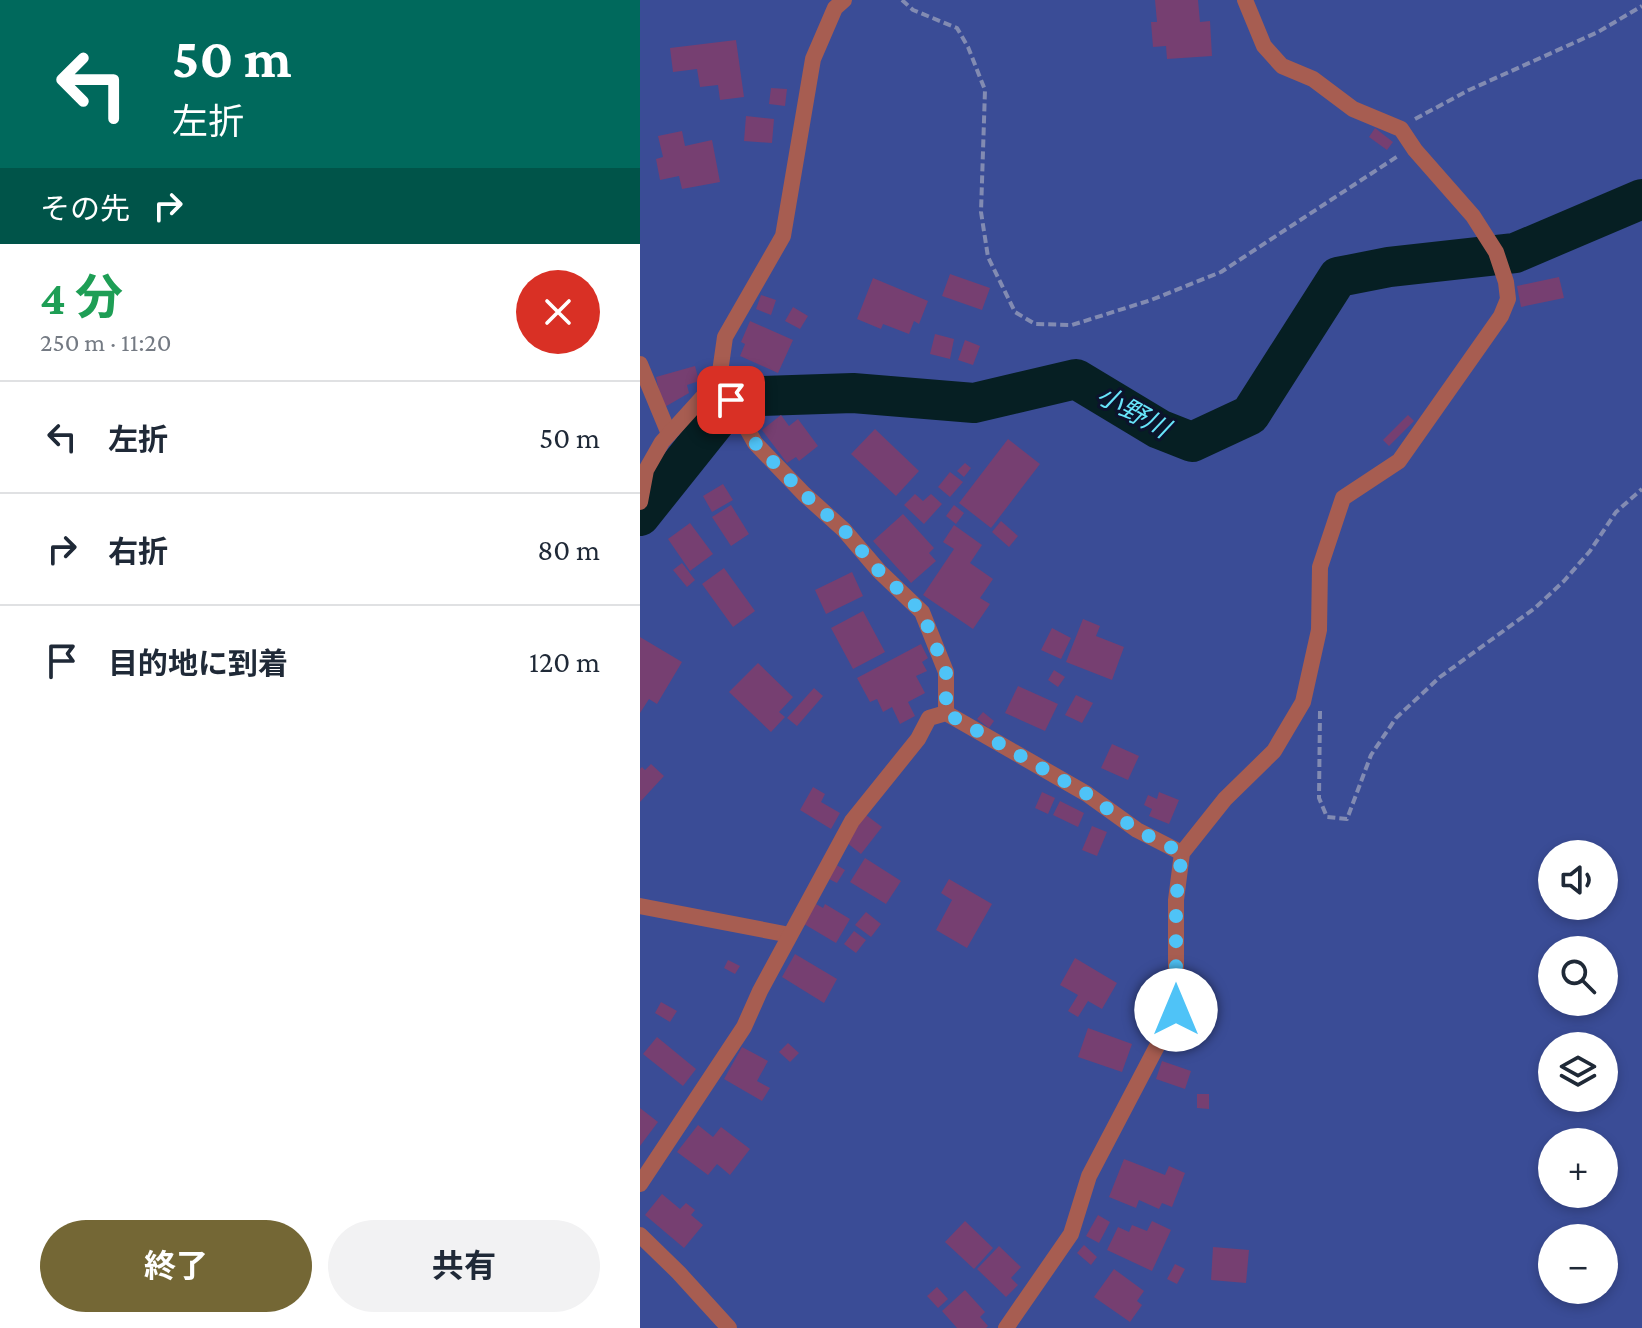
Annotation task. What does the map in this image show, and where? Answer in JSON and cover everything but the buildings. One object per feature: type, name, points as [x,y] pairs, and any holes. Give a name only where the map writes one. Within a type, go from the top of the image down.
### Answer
[{"type":"street","points":[[640,502],[646,470],[669,434],[719,379],[725,337],[783,236],[813,59],[835,8],[844,0]]},
{"type":"street","points":[[1006,1328],[1071,1234],[1089,1176],[1176,1010],[1176,900],[1182,853],[1225,799],[1274,751],[1303,702],[1319,630],[1320,567],[1343,498],[1399,461],[1501,316],[1508,299],[1496,252],[1473,216],[1401,129],[1353,109],[1313,79],[1282,66],[1264,46],[1245,0]]},
{"type":"street","points":[[640,364],[669,434]]},
{"type":"street","points":[[719,379],[755,443],[922,612],[946,672],[946,713]]},
{"type":"street","points":[[640,1184],[744,1027],[760,991],[852,821],[918,739],[929,718],[946,713],[1073,786],[1137,830],[1182,853]]},
{"type":"street","points":[[640,906],[790,935]]},
{"type":"street","points":[[640,1235],[729,1328]]},
{"type":"path","points":[[902,0],[913,10],[957,28],[968,47],[985,90],[981,212],[988,257],[1015,312],[1035,324],[1072,325],[1151,300],[1221,272],[1413,146]]},
{"type":"path","points":[[1401,129],[1469,90],[1598,32],[1642,6]]},
{"type":"path","points":[[1303,702],[1320,707],[1319,798],[1327,817],[1347,819],[1371,755],[1396,718],[1440,677],[1535,608],[1590,551],[1616,512],[1642,489]]},
{"type":"shaded area","points":[[640,0],[1642,0],[1642,1328],[640,1328]]},
{"type":"waterway","name":"小野川","points":[[640,516],[735,397],[853,393],[974,403],[1076,379],[1159,429],[1192,442],[1250,415],[1338,277],[1389,267],[1515,253],[1642,199]]},
{"type":"route","points":[[731,400],[755,443],[922,612],[946,672],[946,713],[1087,794],[1137,830],[1182,853],[1176,900],[1176,1010]]}]
